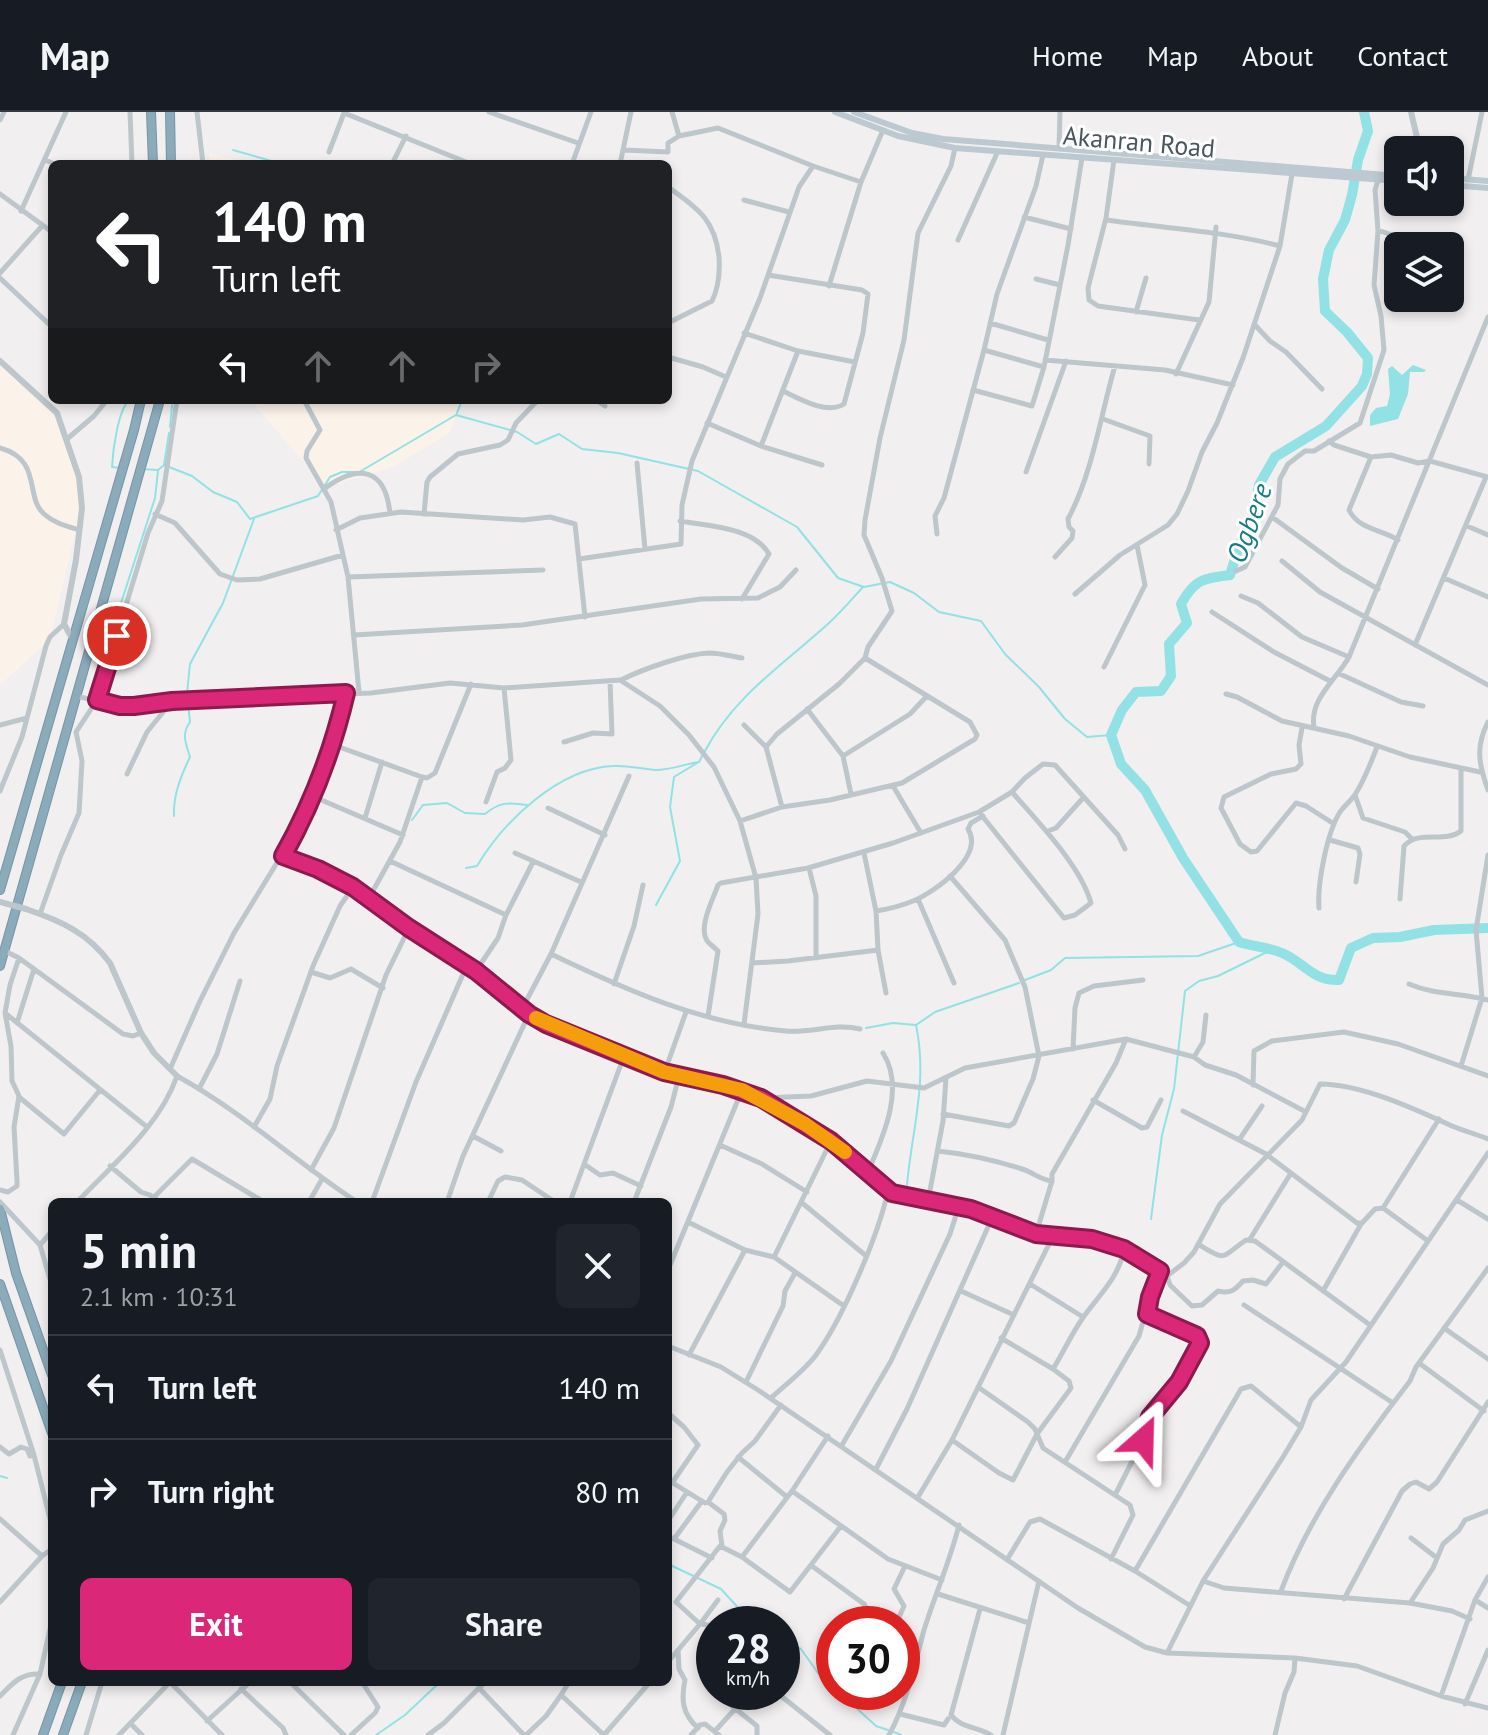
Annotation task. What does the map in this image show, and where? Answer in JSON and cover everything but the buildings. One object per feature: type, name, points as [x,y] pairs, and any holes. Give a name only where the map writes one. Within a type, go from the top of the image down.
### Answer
[{"type":"highway","points":[[151,112],[153,160]]},
{"type":"highway","points":[[170,112],[171,160]]},
{"type":"highway","points":[[0,890],[140,404]]},
{"type":"highway","points":[[0,966],[159,404]]},
{"type":"highway","points":[[0,1209],[16,1273],[48,1364]]},
{"type":"highway","points":[[0,1284],[48,1422]]},
{"type":"highway","points":[[43,1735],[61,1686]]},
{"type":"highway","points":[[63,1735],[81,1686]]},
{"type":"main road","name":"Akanran Road","points":[[836,112],[919,142],[955,148],[1216,164],[1292,174],[1347,174]]},
{"type":"main road","name":"Akanran Road","points":[[854,112],[922,136],[1384,177]]},
{"type":"main road","name":"Akanran Road","points":[[1359,175],[1384,179]]},
{"type":"main road","points":[[1464,180],[1488,181]]},
{"type":"main road","points":[[1464,186],[1488,188]]},
{"type":"street","points":[[0,120],[4,112]]},
{"type":"street","points":[[21,211],[66,112]]},
{"type":"street","points":[[130,112],[132,160]]},
{"type":"street","points":[[197,112],[203,160]]},
{"type":"street","points":[[329,152],[344,112],[462,160]]},
{"type":"street","points":[[489,112],[578,143]]},
{"type":"street","points":[[573,160],[591,112]]},
{"type":"street","points":[[621,160],[631,112]]},
{"type":"street","points":[[672,112],[679,136]]},
{"type":"street","points":[[1059,149],[1060,112]]},
{"type":"street","points":[[1411,112],[1417,136]]},
{"type":"street","points":[[1468,180],[1482,112]]},
{"type":"street","points":[[624,150],[668,152],[668,143],[679,136],[718,128],[861,182]]},
{"type":"street","points":[[829,286],[861,182],[883,130]]},
{"type":"street","points":[[394,160],[406,136]]},
{"type":"street","points":[[766,747],[865,658],[868,647],[892,611],[864,535],[865,520],[880,438],[904,340],[918,233],[951,166],[955,148]]},
{"type":"street","points":[[958,240],[998,151]]},
{"type":"street","points":[[937,534],[935,516],[944,498],[997,294],[1040,174],[1043,155]]},
{"type":"street","points":[[973,390],[1032,406],[1060,285],[1082,158]]},
{"type":"street","points":[[1114,160],[1106,220],[1088,288],[1089,300],[1098,306],[1199,320]]},
{"type":"street","points":[[579,559],[681,544],[680,521],[686,478],[768,275],[799,187],[813,166]]},
{"type":"street","points":[[1075,594],[1112,561],[1168,525],[1177,514],[1233,385],[1255,325],[1280,246],[1292,174]]},
{"type":"street","points":[[1236,571],[1245,567],[1278,505],[1280,479],[1288,464],[1305,451],[1314,451],[1360,423],[1384,350],[1374,285],[1377,229],[1375,190],[1378,180]]},
{"type":"street","points":[[672,190],[706,218],[715,233],[719,282],[712,301],[672,321]]},
{"type":"street","points":[[0,194],[48,230]]},
{"type":"street","points":[[744,200],[789,212]]},
{"type":"street","points":[[1024,217],[1071,229]]},
{"type":"street","points":[[1106,220],[1242,236],[1280,246]]},
{"type":"street","points":[[42,226],[0,276],[48,322]]},
{"type":"street","points":[[1176,374],[1209,302],[1216,227]]},
{"type":"street","points":[[1377,229],[1385,232]]},
{"type":"street","points":[[768,275],[862,290],[868,294],[863,333],[841,408],[809,403],[783,391]]},
{"type":"street","points":[[1136,312],[1146,278]]},
{"type":"street","points":[[1036,279],[1060,285]]},
{"type":"street","points":[[1480,772],[1461,770],[1377,747],[1349,736],[1317,731],[1313,718],[1322,692],[1340,674],[1349,657],[1488,317]]},
{"type":"street","points":[[990,323],[1048,340]]},
{"type":"street","points":[[1255,325],[1322,389]]},
{"type":"street","points":[[744,333],[798,351],[855,362]]},
{"type":"street","points":[[984,350],[1044,363],[1066,361],[1165,370],[1233,385]]},
{"type":"street","points":[[761,446],[798,351]]},
{"type":"street","points":[[672,358],[726,377]]},
{"type":"street","points":[[0,361],[57,413],[82,490],[64,624],[73,641]]},
{"type":"street","points":[[1026,472],[1035,438],[1066,361]]},
{"type":"street","points":[[1055,557],[1072,538],[1073,531],[1068,519],[1077,502],[1103,419],[1115,366]]},
{"type":"street","points":[[67,439],[104,404]]},
{"type":"street","points":[[40,914],[79,813],[82,761],[76,732],[97,700],[155,514],[162,501],[177,404]]},
{"type":"street","points":[[306,404],[320,430],[306,458],[331,502],[348,577],[359,692]]},
{"type":"street","points":[[424,514],[430,477],[458,454],[500,445],[508,440],[516,423],[534,404]]},
{"type":"street","points":[[1103,419],[1150,436],[1149,464]]},
{"type":"street","points":[[707,423],[761,446],[822,465]]},
{"type":"street","points":[[1329,441],[1371,457],[1391,455],[1418,463],[1430,461],[1487,477],[1415,645]]},
{"type":"street","points":[[0,448],[19,457],[28,471],[41,512],[60,524],[79,530]]},
{"type":"street","points":[[1371,457],[1349,510],[1362,525],[1398,540]]},
{"type":"street","points":[[637,463],[645,549]]},
{"type":"street","points":[[324,489],[336,480],[356,475],[375,475],[381,480],[388,497],[390,513]]},
{"type":"street","points":[[336,530],[360,518],[390,513],[565,520],[575,524],[585,617]]},
{"type":"street","points":[[155,514],[175,523],[220,574],[237,580],[260,579],[343,555]]},
{"type":"street","points":[[1272,517],[1342,568],[1378,589]]},
{"type":"street","points":[[680,521],[734,531],[764,545],[769,554],[742,599]]},
{"type":"street","points":[[1467,526],[1488,535]]},
{"type":"street","points":[[1104,667],[1145,585],[1137,545]]},
{"type":"street","points":[[1282,561],[1320,592],[1488,685]]},
{"type":"street","points":[[348,577],[543,570]]},
{"type":"street","points":[[354,635],[522,625],[701,599],[758,598],[780,587],[796,570]]},
{"type":"street","points":[[1444,578],[1488,597]]},
{"type":"street","points":[[1241,596],[1258,603],[1302,637],[1349,657]]},
{"type":"street","points":[[1212,612],[1274,652],[1330,681]]},
{"type":"street","points":[[0,791],[28,718],[46,646],[50,637],[64,624]]},
{"type":"street","points":[[76,696],[134,706],[172,701],[346,693],[450,683],[504,688],[620,680],[637,672],[711,653],[742,658]]},
{"type":"street","points":[[740,821],[782,807],[892,786],[917,776],[968,746],[977,735],[970,722],[865,658]]},
{"type":"street","points":[[1340,674],[1401,702],[1423,706]]},
{"type":"street","points":[[620,680],[660,706],[689,735],[714,767],[740,821],[756,878],[758,914],[744,1024]]},
{"type":"street","points":[[564,742],[593,733],[612,734],[610,681]]},
{"type":"street","points":[[331,744],[422,777],[431,776],[435,773],[471,684]]},
{"type":"street","points":[[486,802],[497,772],[511,760],[504,688]]},
{"type":"street","points":[[170,1069],[234,933],[283,856],[312,796],[346,693]]},
{"type":"street","points":[[1226,694],[1282,721],[1302,728],[1314,727]]},
{"type":"street","points":[[843,756],[910,714],[926,697]]},
{"type":"street","points":[[127,774],[147,732],[172,701]]},
{"type":"street","points":[[807,709],[843,756],[851,794]]},
{"type":"street","points":[[0,725],[28,718]]},
{"type":"street","points":[[1488,722],[1482,734],[1480,772],[1488,790]]},
{"type":"street","points":[[744,725],[766,747],[782,807]]},
{"type":"street","points":[[1302,728],[1299,745],[1301,764],[1296,769],[1271,774],[1224,797],[1221,808],[1240,844],[1251,852],[1257,851],[1296,803],[1334,824]]},
{"type":"street","points":[[1319,908],[1320,882],[1334,824],[1355,794],[1377,747]]},
{"type":"street","points":[[365,818],[382,762]]},
{"type":"street","points":[[876,911],[918,899],[950,876],[970,854],[972,837],[968,829],[971,823],[1043,764],[1055,765],[1118,835],[1125,849]]},
{"type":"street","points":[[1400,899],[1404,846],[1412,839],[1448,838],[1461,831],[1461,770]]},
{"type":"street","points":[[0,771],[8,775]]},
{"type":"street","points":[[523,1008],[551,954],[629,776]]},
{"type":"street","points":[[369,898],[403,835],[422,777]]},
{"type":"street","points":[[892,786],[921,833]]},
{"type":"street","points":[[981,814],[1064,918],[1090,905],[1089,894],[1049,833],[1012,792]]},
{"type":"street","points":[[1355,794],[1363,818],[1405,832],[1412,839]]},
{"type":"street","points":[[312,796],[403,835]]},
{"type":"street","points":[[1049,833],[1083,798]]},
{"type":"street","points":[[548,808],[605,835]]},
{"type":"street","points":[[708,1016],[718,951],[704,933],[718,885],[808,868],[864,853],[981,814]]},
{"type":"street","points":[[1330,840],[1358,848],[1356,882]]},
{"type":"street","points":[[515,853],[581,882]]},
{"type":"street","points":[[864,853],[876,911],[878,950],[886,993]]},
{"type":"street","points":[[1461,1066],[1485,999],[1476,930],[1488,855]]},
{"type":"street","points":[[283,856],[353,887],[476,971],[546,1024],[664,1072],[742,1090],[761,1098],[831,1141],[888,1191],[959,1206],[1036,1234],[1092,1239],[1124,1249],[1167,1276],[1175,1292],[1195,1307],[1218,1291],[1228,1293],[1235,1290],[1243,1281],[1266,1284],[1283,1262]]},
{"type":"street","points":[[390,861],[506,915]]},
{"type":"street","points":[[476,971],[498,938],[533,862]]},
{"type":"street","points":[[808,868],[816,896],[816,958]]},
{"type":"street","points":[[943,1114],[1009,1126],[1014,1123],[1033,1079],[1039,1056],[1023,979],[1005,940],[950,876]]},
{"type":"street","points":[[614,984],[634,926],[643,885]]},
{"type":"street","points":[[254,1127],[270,1099],[277,1066],[311,972],[340,906],[353,887]]},
{"type":"street","points":[[918,899],[954,983]]},
{"type":"street","points":[[0,902],[40,914],[79,931],[101,951],[124,990],[149,1048],[177,1076],[254,1127],[351,1198]]},
{"type":"street","points":[[311,1170],[334,1128],[393,957],[409,928]]},
{"type":"street","points":[[3,950],[19,958],[123,1034],[133,1036],[141,1033]]},
{"type":"street","points":[[752,963],[878,950]]},
{"type":"street","points":[[551,954],[614,984],[686,1012],[788,1031],[860,1029]]},
{"type":"street","points":[[19,958],[5,1013],[11,1046],[12,1081],[19,1096],[64,1134],[100,1090]]},
{"type":"street","points":[[373,1198],[416,1082],[467,965]]},
{"type":"street","points":[[17,1023],[34,969]]},
{"type":"street","points":[[311,972],[330,978],[351,969],[383,988]]},
{"type":"street","points":[[1073,1049],[1079,993],[1094,986],[1143,980]]},
{"type":"street","points":[[199,1089],[217,1054],[240,981]]},
{"type":"street","points":[[1409,984],[1439,994],[1485,999]]},
{"type":"street","points":[[664,1072],[686,1012]]},
{"type":"street","points":[[5,1013],[147,1127]]},
{"type":"street","points":[[449,1198],[473,1136],[529,1014]]},
{"type":"street","points":[[1194,1057],[1203,1042],[1206,1015]]},
{"type":"street","points":[[1253,1085],[1254,1051],[1258,1047],[1272,1041],[1344,1032],[1379,1038],[1488,1076]]},
{"type":"street","points":[[1036,1234],[1052,1174],[1116,1063],[1126,1039]]},
{"type":"street","points":[[761,1098],[811,1096],[867,1081],[924,1088],[965,1068],[1126,1039],[1194,1057],[1306,1112]]},
{"type":"street","points":[[867,1174],[888,1115],[893,1085],[883,1053]]},
{"type":"street","points":[[571,1198],[624,1056]]},
{"type":"street","points":[[81,1198],[147,1127],[171,1094],[177,1076]]},
{"type":"street","points":[[636,1198],[671,1107],[679,1076]]},
{"type":"street","points":[[928,1201],[938,1151],[946,1077]]},
{"type":"street","points":[[1167,1276],[1184,1263],[1198,1244],[1214,1212],[1266,1154],[1298,1124],[1323,1083],[1365,1093],[1488,1139]]},
{"type":"street","points":[[672,1260],[742,1090]]},
{"type":"street","points":[[0,1190],[8,1192],[17,1186],[14,1127],[19,1096]]},
{"type":"street","points":[[1093,1100],[1142,1128],[1150,1123],[1161,1100]]},
{"type":"street","points":[[1239,1140],[1262,1106]]},
{"type":"street","points":[[1183,1111],[1266,1154],[1361,1224]]},
{"type":"street","points":[[1383,1208],[1439,1119]]},
{"type":"street","points":[[473,1136],[501,1151]]},
{"type":"street","points":[[774,1257],[831,1141]]},
{"type":"street","points":[[720,1145],[762,1164],[807,1192]]},
{"type":"street","points":[[938,1151],[1006,1164],[1029,1171],[1044,1181],[1052,1181]]},
{"type":"street","points":[[1167,1653],[1203,1581],[1301,1427],[1311,1400],[1338,1367],[1346,1362],[1488,1153]]},
{"type":"street","points":[[110,1166],[141,1192],[154,1197],[192,1159],[257,1198]]},
{"type":"street","points":[[584,1164],[600,1175],[613,1173],[641,1186]]},
{"type":"street","points":[[1198,1244],[1220,1257],[1250,1239],[1291,1173]]},
{"type":"street","points":[[490,1198],[498,1181],[505,1177],[522,1180],[549,1198]]},
{"type":"street","points":[[311,1198],[322,1179]]},
{"type":"street","points":[[771,1398],[815,1356],[844,1306],[888,1191]]},
{"type":"street","points":[[1457,1200],[1488,1219]]},
{"type":"street","points":[[0,1202],[40,1245],[48,1272]]},
{"type":"street","points":[[801,1202],[865,1255]]},
{"type":"street","points":[[842,1445],[891,1361],[950,1234],[959,1206]]},
{"type":"street","points":[[1323,1291],[1361,1224],[1375,1209],[1383,1208],[1428,1241]]},
{"type":"street","points":[[876,1469],[961,1291],[992,1218]]},
{"type":"street","points":[[688,1222],[745,1250],[774,1257],[844,1306]]},
{"type":"street","points":[[40,1245],[48,1236]]},
{"type":"street","points":[[918,1497],[952,1440],[1053,1236]]},
{"type":"street","points":[[1250,1239],[1370,1325]]},
{"type":"street","points":[[1053,1369],[1083,1317],[1112,1279],[1124,1249]]},
{"type":"street","points":[[689,1355],[745,1250]]},
{"type":"street","points":[[1281,1591],[1295,1556],[1351,1459],[1444,1328],[1486,1278],[1488,1268]]},
{"type":"street","points":[[1064,1462],[1139,1336],[1160,1271]]},
{"type":"street","points":[[746,1382],[783,1306],[785,1291],[795,1273]]},
{"type":"street","points":[[1030,1284],[1083,1317]]},
{"type":"street","points":[[961,1291],[1014,1315]]},
{"type":"street","points":[[1244,1305],[1393,1403]]},
{"type":"street","points":[[1115,1495],[1143,1440],[1150,1417],[1179,1382],[1200,1343],[1197,1336],[1147,1314]]},
{"type":"street","points":[[1444,1328],[1488,1359]]},
{"type":"street","points":[[952,1440],[1013,1480],[1037,1434],[1071,1388],[1069,1381],[1053,1369],[1001,1338]]},
{"type":"street","points":[[672,1348],[721,1367],[746,1382],[1128,1638],[1167,1653],[1295,1658],[1357,1666],[1465,1704],[1488,1708]]},
{"type":"street","points":[[0,1350],[34,1455],[48,1511]]},
{"type":"street","points":[[1419,1363],[1484,1411]]},
{"type":"street","points":[[0,1376],[6,1368]]},
{"type":"street","points":[[1135,1571],[1241,1389],[1251,1386],[1301,1427]]},
{"type":"street","points":[[978,1387],[1028,1422],[1043,1448],[1130,1505],[1133,1515],[1111,1559]]},
{"type":"street","points":[[1344,1599],[1402,1491],[1416,1482],[1429,1489],[1437,1482],[1488,1402]]},
{"type":"street","points":[[672,1536],[755,1441],[781,1405]]},
{"type":"street","points":[[672,1416],[698,1445],[672,1478]]},
{"type":"street","points":[[742,1557],[792,1491],[828,1436]]},
{"type":"street","points":[[0,1447],[9,1454],[21,1447],[27,1449],[30,1456],[34,1455]]},
{"type":"street","points":[[738,1457],[787,1497]]},
{"type":"street","points":[[672,1482],[724,1514],[720,1531],[722,1546]]},
{"type":"street","points":[[792,1491],[888,1559],[942,1580]]},
{"type":"street","points":[[672,1515],[687,1492]]},
{"type":"street","points":[[1410,1603],[1443,1544],[1465,1520],[1488,1511]]},
{"type":"street","points":[[0,1519],[42,1556]]},
{"type":"street","points":[[1008,1558],[1030,1522],[1040,1519],[1135,1571],[1189,1605]]},
{"type":"street","points":[[889,1734],[900,1714],[959,1525]]},
{"type":"street","points":[[722,1546],[742,1557],[788,1593],[841,1526]]},
{"type":"street","points":[[672,1538],[712,1558]]},
{"type":"street","points":[[1411,1538],[1437,1558]]},
{"type":"street","points":[[672,1606],[722,1546]]},
{"type":"street","points":[[1,1598],[48,1552]]},
{"type":"street","points":[[812,1566],[865,1606]]},
{"type":"street","points":[[904,1606],[894,1589],[905,1566]]},
{"type":"street","points":[[1441,1696],[1475,1600],[1488,1577]]},
{"type":"street","points":[[1005,1734],[1010,1694],[1039,1580]]},
{"type":"street","points":[[1203,1581],[1224,1588],[1410,1603],[1452,1611],[1470,1619]]},
{"type":"street","points":[[938,1594],[1029,1623]]},
{"type":"street","points":[[714,1606],[718,1600]]},
{"type":"street","points":[[1475,1600],[1488,1608]]},
{"type":"street","points":[[676,1602],[696,1620]]},
{"type":"street","points":[[980,1609],[951,1715],[955,1720],[991,1735]]},
{"type":"street","points":[[672,1657],[696,1629]]},
{"type":"street","points":[[13,1735],[40,1674],[48,1630]]},
{"type":"street","points":[[678,1650],[679,1669],[685,1680],[682,1699],[690,1720],[698,1728]]},
{"type":"street","points":[[1465,1704],[1488,1650]]},
{"type":"street","points":[[1275,1735],[1285,1693],[1294,1672],[1295,1658]]},
{"type":"street","points":[[0,1696],[18,1678],[40,1674]]},
{"type":"street","points":[[86,1735],[101,1686]]},
{"type":"street","points":[[119,1735],[166,1686]]},
{"type":"street","points":[[174,1686],[222,1735]]},
{"type":"street","points":[[207,1721],[245,1686]]},
{"type":"street","points":[[294,1686],[344,1735]]},
{"type":"street","points":[[351,1735],[378,1707],[365,1686]]},
{"type":"street","points":[[428,1735],[479,1688],[525,1735],[546,1716],[565,1686]]},
{"type":"street","points":[[561,1695],[604,1735],[647,1686]]},
{"type":"street","points":[[241,1689],[283,1728],[286,1735]]},
{"type":"street","points":[[691,1735],[705,1724],[717,1733],[734,1710]]},
{"type":"street","points":[[736,1710],[757,1726],[757,1735]]},
{"type":"street","points":[[799,1710],[830,1735]]},
{"type":"street","points":[[900,1714],[944,1725],[948,1719]]},
{"type":"street","points":[[131,1724],[142,1735]]},
{"type":"shaded area","points":[[209,153],[237,160],[209,160]]},
{"type":"shaded area","points":[[0,365],[60,421],[83,500],[50,639],[0,685]]},
{"type":"shaded area","points":[[253,404],[461,404],[449,433],[393,467],[326,487]]},
{"type":"water","points":[[1413,365],[1426,370],[1410,372],[1408,394],[1398,419],[1370,426],[1370,415],[1376,408],[1387,406],[1390,394],[1388,369],[1392,366],[1402,375]]},
{"type":"waterway","name":"Ogbere","points":[[1364,112],[1368,131],[1358,160],[1345,220],[1329,250],[1323,279],[1325,311],[1368,358],[1367,374],[1362,386],[1326,426],[1275,457],[1259,485],[1253,524],[1240,543],[1230,575],[1200,582],[1181,604],[1187,623],[1169,644],[1171,676],[1161,691],[1136,692],[1122,710],[1111,735],[1121,764],[1145,790],[1183,858],[1239,942],[1282,953],[1315,974],[1339,980],[1351,948],[1373,938],[1400,937],[1434,930],[1488,928]]},
{"type":"waterway","points":[[233,150],[268,160]]},
{"type":"waterway","points":[[120,468],[112,467],[119,421],[126,404]]},
{"type":"waterway","points":[[457,413],[460,404]]},
{"type":"waterway","points":[[170,427],[172,405]]},
{"type":"waterway","points":[[361,471],[456,415],[517,432],[536,444],[559,434],[582,449],[618,453],[698,471],[797,527],[838,578],[864,587],[890,582],[914,593],[939,612],[981,621],[1005,654],[1039,687],[1065,719],[1087,737],[1111,735]]},
{"type":"waterway","points":[[164,465],[169,433]]},
{"type":"waterway","points":[[142,469],[158,470],[164,465],[192,476],[213,492],[237,502],[250,519],[318,496],[330,477],[342,472],[355,472]]},
{"type":"waterway","points":[[94,696],[155,498],[158,471]]},
{"type":"waterway","points":[[174,816],[176,793],[190,757],[185,735],[190,722],[187,693],[190,664],[223,603],[254,519]]},
{"type":"waterway","points":[[705,751],[745,697],[829,623],[863,587]]},
{"type":"waterway","points":[[466,868],[477,866],[502,832],[534,800],[573,776],[613,766],[667,769],[699,762],[702,756]]},
{"type":"waterway","points":[[656,905],[680,861],[670,807],[674,777],[697,763]]},
{"type":"waterway","points":[[412,820],[423,805],[447,803],[465,813],[485,814],[504,804],[527,805]]},
{"type":"waterway","points":[[1025,980],[1051,970],[1065,958],[1198,956],[1239,942]]},
{"type":"waterway","points":[[1151,1219],[1162,1135],[1174,1089],[1185,991],[1199,981],[1218,976],[1271,950]]},
{"type":"waterway","points":[[866,1028],[893,1023],[916,1025],[935,1012],[1019,983]]},
{"type":"waterway","points":[[907,1185],[920,1086],[916,1025]]},
{"type":"waterway","points":[[0,1476],[7,1478]]},
{"type":"waterway","points":[[672,1566],[721,1589],[737,1606]]},
{"type":"waterway","points":[[800,1649],[816,1670]]},
{"type":"waterway","points":[[376,1735],[405,1715],[436,1686]]},
{"type":"waterway","points":[[859,1710],[876,1726],[888,1730]]},
{"type":"waterway","points":[[894,1732],[901,1735]]},
{"type":"slow traffic","points":[[536,1018],[664,1072],[742,1090],[761,1098],[845,1152]]},
{"type":"route","points":[[117,636],[97,700],[120,706],[346,693],[312,796],[283,856],[353,887],[476,971],[529,1014],[546,1024],[664,1072],[742,1090],[761,1098],[831,1141],[892,1193],[971,1209],[1036,1234],[1092,1239],[1124,1249],[1160,1271],[1147,1314],[1197,1336],[1200,1343],[1179,1382],[1150,1417],[1143,1440]]}]
